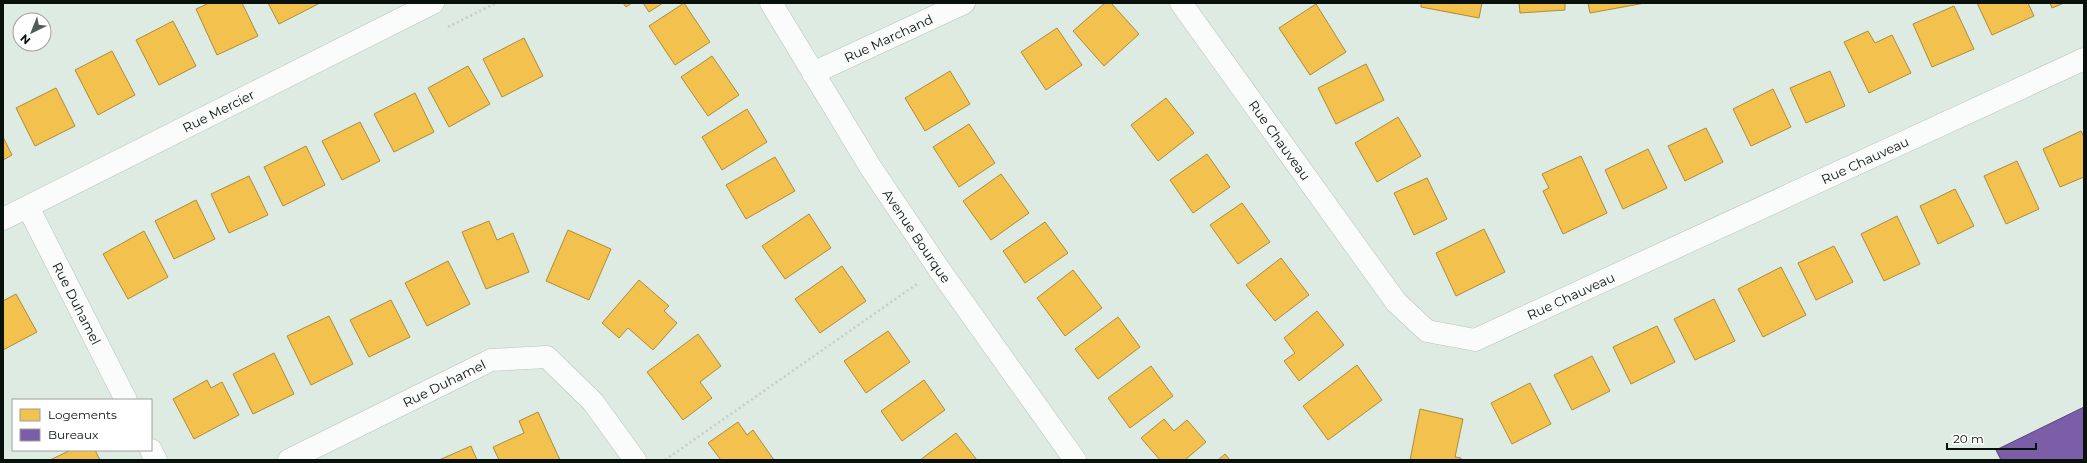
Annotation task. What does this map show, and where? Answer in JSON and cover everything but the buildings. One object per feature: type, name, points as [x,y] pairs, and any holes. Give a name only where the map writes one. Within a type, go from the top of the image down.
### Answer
[{"type":"street","name":"Rue Mercier","points":[[3,219],[433,3]]},
{"type":"street","name":"Avenue Bourque","points":[[771,3],[871,168],[939,269],[1075,460]]},
{"type":"street","name":"Rue Marchand","points":[[813,73],[964,3]]},
{"type":"street","name":"Rue Chauveau","points":[[1181,3],[1396,302],[1427,331],[1475,340],[2084,59]]},
{"type":"street","name":"Rue Duhamel","points":[[28,207],[125,399]]},
{"type":"street","name":"Rue Duhamel","points":[[289,460],[491,360],[547,357],[593,402],[635,460]]},
{"type":"street","points":[[152,451],[156,460]]},
{"type":"path","points":[[665,460],[939,269]]}]
